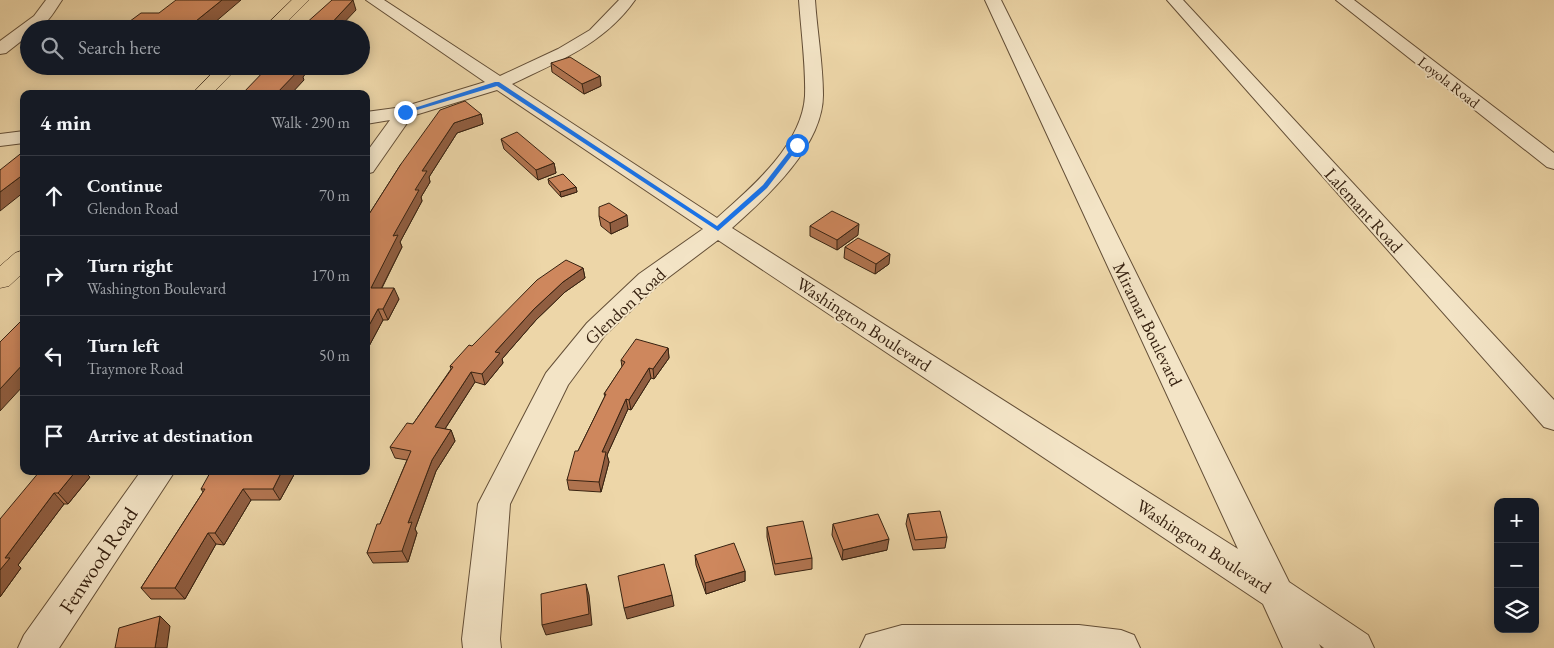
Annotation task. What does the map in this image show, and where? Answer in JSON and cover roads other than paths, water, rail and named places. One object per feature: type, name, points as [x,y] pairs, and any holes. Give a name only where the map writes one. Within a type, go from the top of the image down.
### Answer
[{"type":"main road","points":[[280,20],[301,0]]},
{"type":"main road","points":[[205,90],[221,75]]},
{"type":"main road","points":[[0,280],[20,262]]},
{"type":"street","points":[[39,20],[54,0]]},
{"type":"street","name":"Washington Boulevard","points":[[374,0],[458,55],[497,84],[1274,591],[1355,648]]},
{"type":"street","points":[[370,117],[405,112],[497,84],[564,53],[596,33],[626,0]]},
{"type":"street","name":"Glendon Road","points":[[482,648],[481,639],[494,504],[556,380],[596,329],[648,280],[718,229],[765,187],[797,145],[809,120],[814,97],[808,0]]},
{"type":"street","name":"Miramar Boulevard","points":[[993,0],[1302,648]]},
{"type":"street","name":"Lalemant Road","points":[[1175,0],[1554,419]]},
{"type":"street","name":"Loyola Road","points":[[1344,0],[1554,164]]},
{"type":"street","points":[[0,49],[20,34]]},
{"type":"street","points":[[370,162],[405,112]]},
{"type":"street","points":[[0,140],[20,138]]},
{"type":"street","name":"Fenwood Road","points":[[38,648],[156,475]]},
{"type":"street","points":[[879,648],[902,643],[1079,643],[1121,648]]}]
